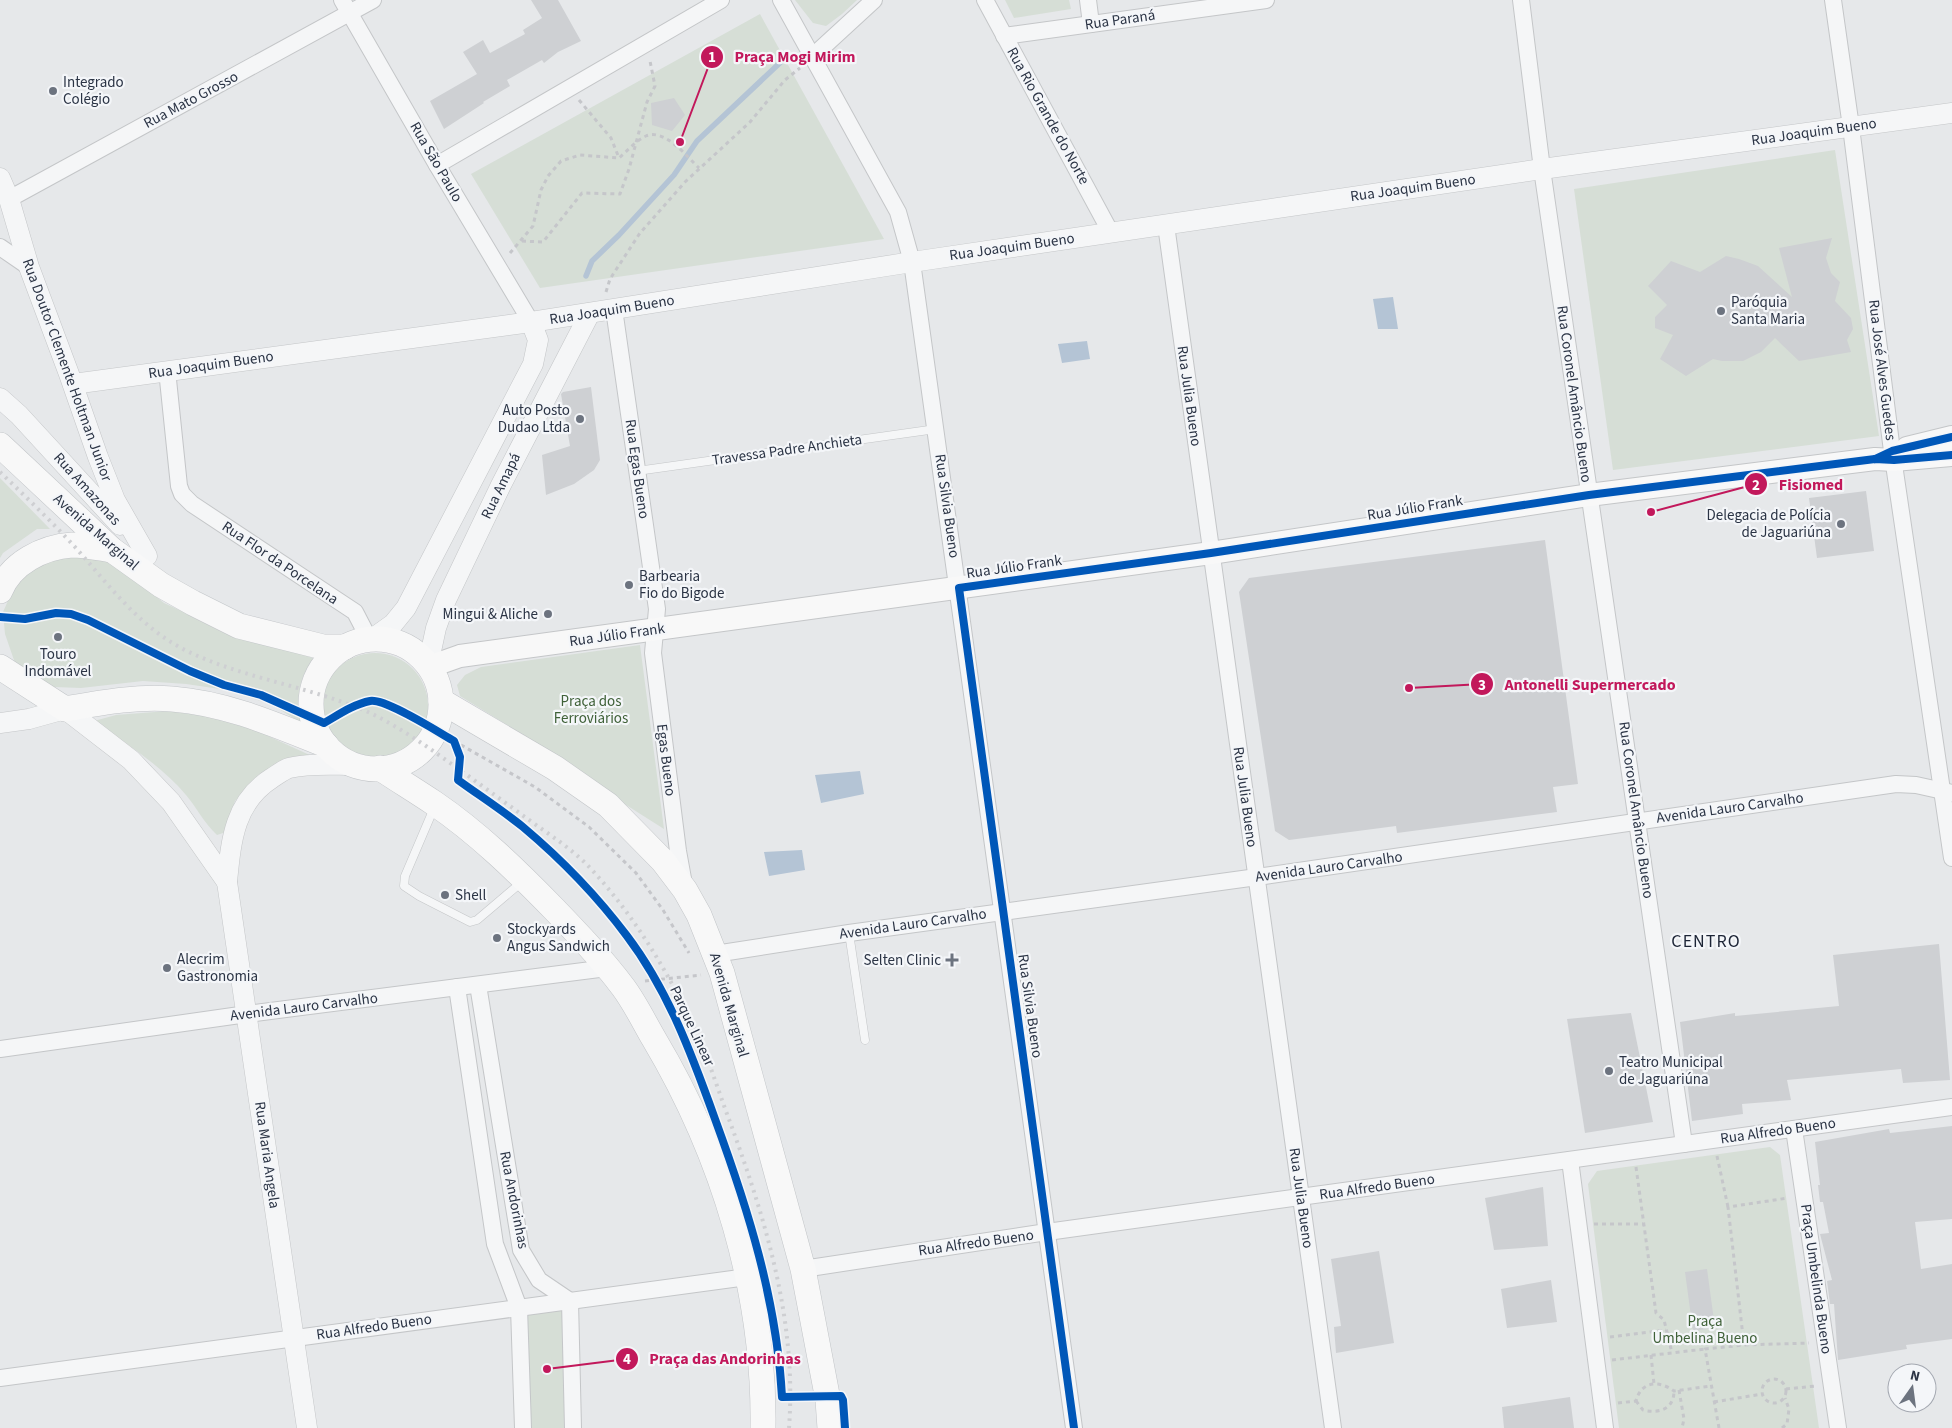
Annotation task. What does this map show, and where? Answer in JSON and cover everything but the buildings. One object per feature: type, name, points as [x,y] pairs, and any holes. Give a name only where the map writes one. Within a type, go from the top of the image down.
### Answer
[{"type":"main road","points":[[1887,457],[1952,437]]},
{"type":"main road","name":"Avenida Marginal","points":[[0,445],[112,550],[160,585],[192,603],[249,629],[323,647],[345,647]]},
{"type":"main road","points":[[1887,457],[1952,455]]},
{"type":"main road","name":"Rua Júlio Frank","points":[[429,666],[460,656],[1212,553],[1589,495],[1887,457]]},
{"type":"main road","points":[[0,591],[13,570],[28,558],[46,551],[73,545],[112,550]]},
{"type":"main road","points":[[370,639],[388,640],[403,645],[429,666],[438,683],[441,701],[440,716],[445,736],[397,765],[380,768],[354,765],[338,757],[326,745],[318,733],[313,719],[311,701],[316,680],[332,656],[345,647],[370,639]]},
{"type":"main road","points":[[0,667],[65,709],[116,700],[171,698],[214,704],[261,719],[326,745]]},
{"type":"main road","name":"Avenida Marginal","points":[[441,701],[555,768],[608,805],[657,853],[685,890],[702,960],[803,1269],[828,1400],[830,1428]]},
{"type":"main road","points":[[380,768],[435,804],[511,864],[583,940],[624,988],[672,1068],[702,1129],[728,1199],[747,1277],[759,1344],[764,1400],[763,1428]]},
{"type":"street","name":"Rua Mato Grosso","points":[[9,199],[347,7],[373,0]]},
{"type":"street","points":[[437,165],[721,0]]},
{"type":"street","name":"Rua Silvia Bueno","points":[[781,0],[898,212],[912,262],[959,588],[1074,1428]]},
{"type":"street","points":[[812,57],[874,0]]},
{"type":"street","name":"Rua Rio Grande do Norte","points":[[985,0],[1111,233]]},
{"type":"street","points":[[1088,0],[1092,24]]},
{"type":"street","name":"Rua Paraná","points":[[1004,36],[1266,0]]},
{"type":"street","name":"Rua Coronel Amâncio Bueno","points":[[1521,0],[1542,169],[1684,1144]]},
{"type":"street","name":"Rua José Alves Guedes","points":[[1833,0],[1851,127],[1887,457],[1947,792],[1952,858]]},
{"type":"street","name":"Rua São Paulo","points":[[347,7],[437,165],[531,322]]},
{"type":"street","name":"Rua Joaquim Bueno","points":[[73,384],[531,322],[912,262],[1542,169],[1952,113]]},
{"type":"street","name":"Rua Doutor Clemente Holtman Junior","points":[[0,178],[9,199],[29,267],[98,457],[115,500],[147,556]]},
{"type":"street","name":"Rua Julia Bueno","points":[[1166,225],[1333,1428]]},
{"type":"street","points":[[0,247],[29,267]]},
{"type":"street","name":"Rua Egas Bueno","points":[[602,311],[637,471],[658,608],[656,630]]},
{"type":"street","name":"Rua Amapá","points":[[429,666],[436,628],[446,600],[501,485],[602,311]]},
{"type":"street","name":"Rua Amapá","points":[[370,639],[393,624],[406,608],[532,364],[538,340],[531,322]]},
{"type":"street","name":"Rua Flor da Porcelana","points":[[167,370],[179,486],[182,494],[192,504],[355,612],[370,639]]},
{"type":"street","name":"Rua Amazonas","points":[[0,398],[25,422],[192,603]]},
{"type":"street","name":"Egas Bueno","points":[[656,630],[653,653],[678,851],[685,890]]},
{"type":"street","points":[[0,723],[29,719],[65,709]]},
{"type":"street","name":"Rua Maria Angela","points":[[65,709],[131,760],[171,802],[227,882]]},
{"type":"street","name":"Rua Maria Angela","points":[[307,1428],[227,882],[231,839],[243,807],[262,785],[286,769],[313,764],[354,765]]},
{"type":"street","name":"Avenida Lauro Carvalho","points":[[702,960],[848,933],[1256,877],[1896,784],[1916,785],[1947,792]]},
{"type":"street","name":"Avenida Lauro Carvalho","points":[[0,1049],[247,1014],[607,968]]},
{"type":"street","name":"Rua Andorinhas","points":[[478,985],[521,1250],[539,1280],[570,1301]]},
{"type":"street","name":"Rua Andorinhas","points":[[457,987],[495,1244],[519,1308],[523,1428]]},
{"type":"street","name":"Rua Alfredo Bueno","points":[[803,1269],[1047,1232],[1952,1107]]},
{"type":"street","name":"Praça Umbelinda Bueno","points":[[1794,1129],[1838,1428]]},
{"type":"street","points":[[1570,1160],[1606,1428]]},
{"type":"street","name":"Rua Alfredo Bueno","points":[[0,1378],[747,1277]]},
{"type":"street","points":[[570,1301],[573,1428]]},
{"type":"lane","name":"Travessa Padre Anchieta","points":[[637,471],[936,429]]},
{"type":"lane","points":[[435,804],[406,876],[404,886],[419,896],[470,922],[476,920],[525,879]]},
{"type":"lane","points":[[848,933],[865,1040]]},
{"type":"path","points":[[521,241],[543,242],[582,193],[620,194],[629,169],[647,102],[655,86],[647,44]]},
{"type":"path","points":[[602,311],[610,279],[640,233],[684,182],[750,122],[786,80],[812,57]]},
{"type":"path","points":[[568,89],[588,109],[611,138],[619,158]]},
{"type":"path","points":[[498,267],[533,226],[541,190],[548,176],[561,161],[580,155],[619,158],[645,136],[656,134],[672,142],[700,168]]},
{"type":"path","points":[[445,736],[460,757]]},
{"type":"path","points":[[445,736],[535,787],[589,827],[636,873],[702,960],[702,975],[632,982],[624,988]]},
{"type":"path","points":[[1713,1140],[1728,1207],[1744,1345]]},
{"type":"path","points":[[1634,1151],[1656,1313],[1664,1320],[1672,1353]]},
{"type":"path","points":[[1728,1207],[1804,1196]]},
{"type":"path","points":[[1578,1224],[1643,1224]]},
{"type":"path","points":[[1594,1340],[1666,1330]]},
{"type":"path","points":[[1596,1362],[1744,1345],[1825,1342]]},
{"type":"path","points":[[1705,1349],[1710,1386],[1719,1428]]},
{"type":"path","points":[[1651,1355],[1654,1384]]},
{"type":"path","points":[[1782,1428],[1787,1424],[1789,1409],[1785,1398],[1786,1389],[1779,1380],[1772,1379],[1763,1386],[1762,1394],[1766,1401],[1774,1404],[1785,1398]]},
{"type":"path","points":[[1636,1401],[1638,1393],[1643,1387],[1654,1384],[1666,1385],[1674,1391],[1710,1386]]},
{"type":"path","points":[[1786,1389],[1831,1384]]},
{"type":"path","points":[[1679,1390],[1684,1420],[1682,1428]]},
{"type":"path","points":[[1636,1401],[1643,1410],[1658,1412],[1672,1403],[1674,1391]]},
{"type":"path","points":[[1714,1402],[1762,1394]]},
{"type":"path","points":[[1602,1405],[1636,1401]]},
{"type":"green space","points":[[795,0],[857,0],[826,26],[813,23]]},
{"type":"green space","points":[[1005,0],[1069,0],[1071,9],[1014,18]]},
{"type":"green space","points":[[760,14],[884,239],[540,288],[471,174]]},
{"type":"green space","points":[[1835,150],[1879,436],[1613,470],[1574,189]]},
{"type":"green space","points":[[0,478],[50,529],[37,529],[3,553],[0,558]]},
{"type":"green space","points":[[90,553],[126,572],[164,603],[216,627],[313,658],[299,690],[299,706],[303,724],[271,704],[220,689],[143,681],[81,688],[54,687],[33,677],[15,663],[5,634],[3,612],[15,585],[33,565]]},
{"type":"green space","name":"Praça dos Ferroviários","points":[[640,645],[664,829],[612,796],[559,757],[460,696],[457,685],[465,675],[481,667]]},
{"type":"green space","points":[[375,653],[395,657],[413,668],[424,686],[428,706],[424,726],[413,744],[395,755],[375,759],[355,755],[337,744],[326,726],[322,706],[326,686],[337,668],[355,657]]},
{"type":"green space","points":[[168,711],[211,717],[255,730],[314,757],[284,762],[258,775],[235,801],[226,832],[217,835],[208,826],[186,795],[166,774],[143,755],[94,721],[116,715]]},
{"type":"green space","name":"Praça Umbelina Bueno","points":[[1770,1147],[1780,1155],[1819,1428],[1619,1428],[1588,1184],[1597,1171]]},
{"type":"green space","points":[[565,1307],[569,1428],[529,1428],[524,1311]]},
{"type":"water","points":[[1393,297],[1398,329],[1378,329],[1373,299]]},
{"type":"water","points":[[1087,341],[1090,359],[1062,363],[1058,344]]},
{"type":"water","points":[[860,771],[864,794],[821,803],[815,775]]},
{"type":"water","points":[[802,850],[805,870],[769,876],[764,852]]},
{"type":"waterway","points":[[586,276],[592,261],[619,235],[674,175],[697,141],[784,59]]},
{"type":"railway","points":[[0,472],[66,537],[124,602],[165,638],[181,648],[223,666],[332,698],[363,710],[391,724],[426,746],[560,842],[585,862],[608,888],[651,948],[687,1012],[706,1056],[756,1197],[767,1234],[783,1311],[788,1349],[790,1388],[789,1428]]},
{"type":"cycle path","points":[[1875,459],[1892,451],[1952,437]]},
{"type":"cycle path","points":[[1074,1428],[959,588],[1211,553],[1589,495],[1875,459],[1894,460],[1952,455]]},
{"type":"cycle path","name":"Parque Linear","points":[[0,617],[25,619],[56,613],[71,614],[88,620],[190,671],[224,685],[261,695],[324,723],[358,705],[377,701],[399,710],[454,741],[460,757],[458,780],[523,827],[565,865],[591,892],[627,936],[655,978],[678,1024],[697,1071],[739,1187],[767,1291],[779,1361],[782,1397],[841,1396],[845,1428]]},
{"type":"place","name":"Integrado Colégio","points":[[53,91]]},
{"type":"place","name":"Praça Mogi Mirim","points":[[680,142]]},
{"type":"place","name":"Paróquia Santa Maria","points":[[1721,311]]},
{"type":"place","name":"Auto Posto Dudao Ltda","points":[[580,419]]},
{"type":"place","name":"Fisiomed","points":[[1651,512]]},
{"type":"place","name":"Delegacia de Polícia de Jaguariúna","points":[[1841,524]]},
{"type":"place","name":"Barbearia Fio do Bigode","points":[[629,585]]},
{"type":"place","name":"Mingui & Aliche","points":[[548,614]]},
{"type":"place","name":"Touro Indomável","points":[[58,637]]},
{"type":"place","name":"Antonelli Supermercado","points":[[1409,688]]},
{"type":"place","name":"Shell","points":[[445,895]]},
{"type":"place","name":"Stockyards Angus Sandwich","points":[[497,938]]},
{"type":"place","name":"Selten Clinic","points":[[952,960]]},
{"type":"place","name":"Alecrim Gastronomia","points":[[167,968]]},
{"type":"place","name":"Teatro Municipal de Jaguariúna","points":[[1609,1071]]},
{"type":"place","name":"Praça das Andorinhas","points":[[547,1369]]},
{"type":"district","name":"CENTRO","points":[[1706,941]]}]
